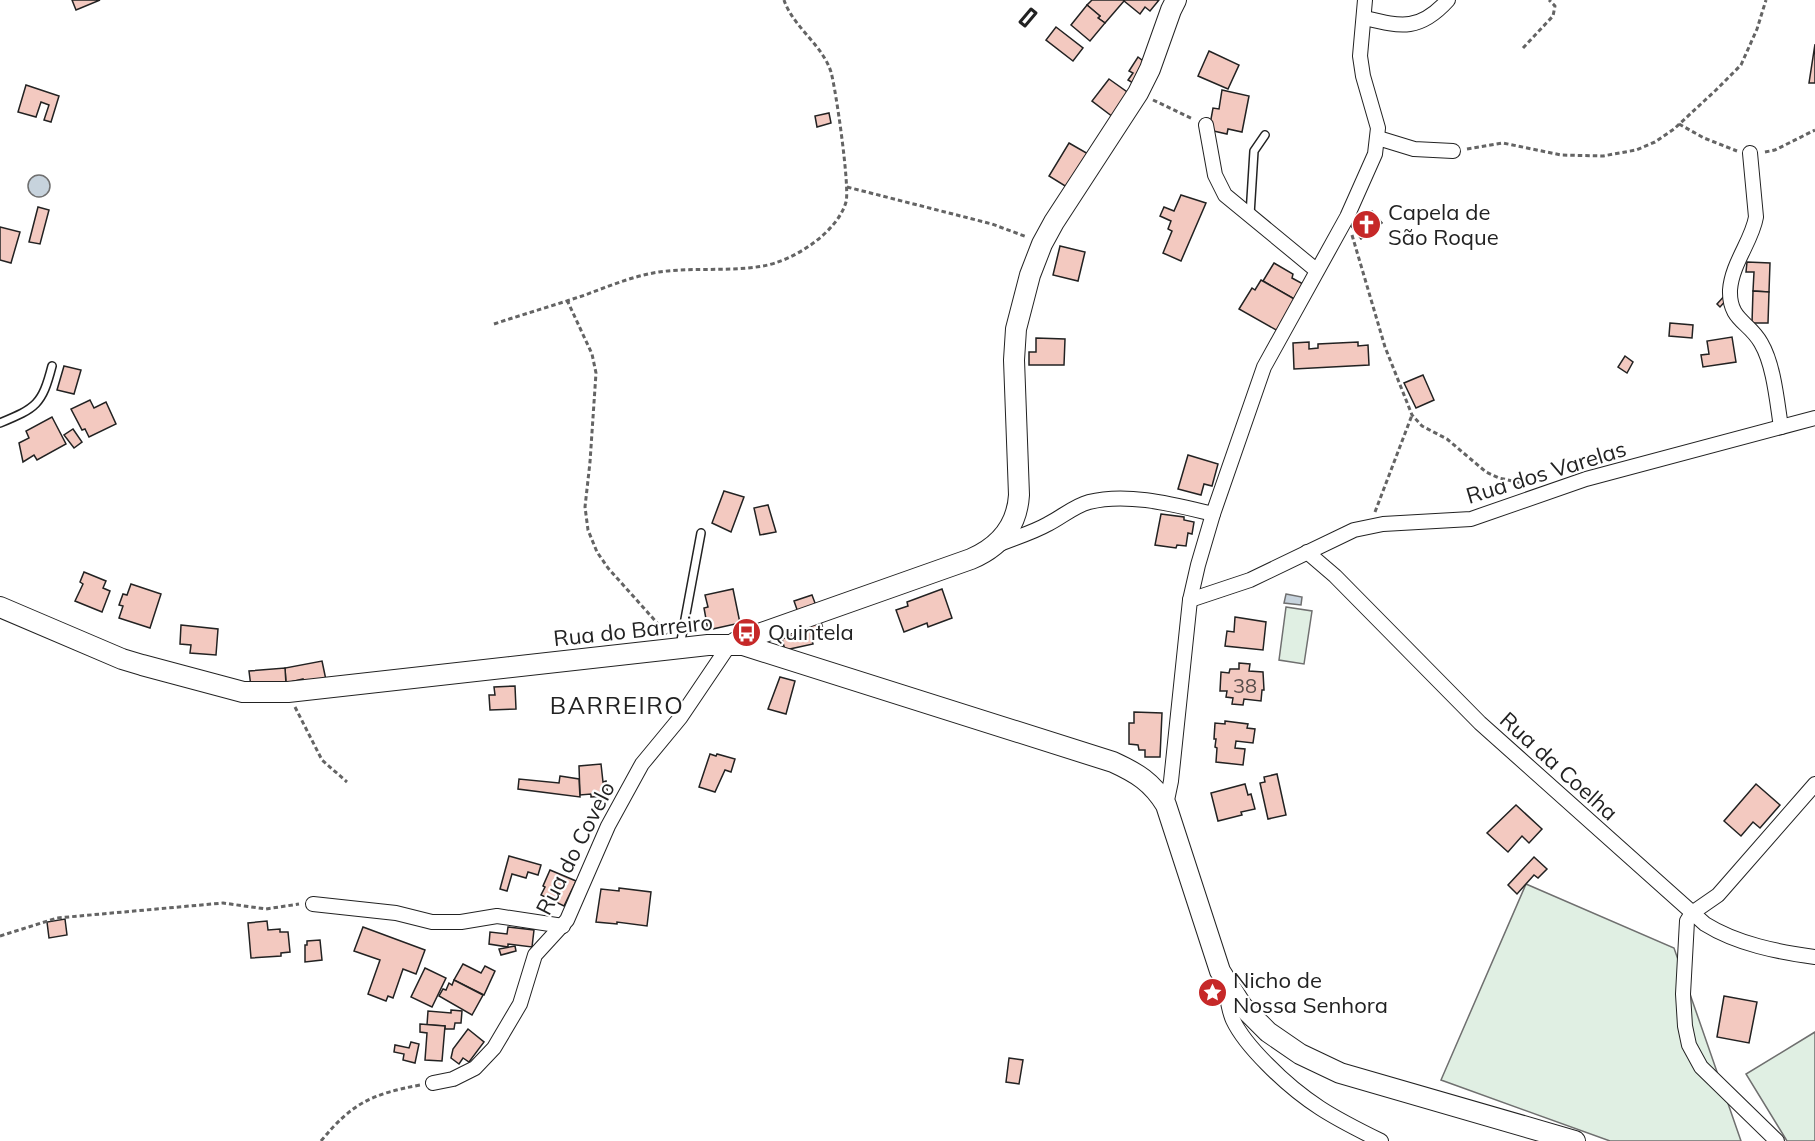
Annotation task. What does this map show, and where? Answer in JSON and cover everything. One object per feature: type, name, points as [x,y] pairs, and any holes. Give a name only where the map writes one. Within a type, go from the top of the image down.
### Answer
[{"type":"street","points":[[995,545],[1010,529],[1019,503],[1014,344],[1022,304],[1042,244],[1138,93],[1150,69],[1176,0]]},
{"type":"street","points":[[1365,0],[1365,18],[1360,48],[1361,65],[1378,138],[1372,161],[1347,217],[1259,376],[1213,514],[1190,600],[1166,805],[1211,946],[1223,976],[1233,1020],[1247,1043],[1264,1062],[1305,1099],[1334,1118],[1381,1141]]},
{"type":"street","points":[[1365,18],[1398,26],[1413,25],[1430,17],[1448,0]]},
{"type":"street","points":[[1206,125],[1215,175],[1225,195],[1316,270]]},
{"type":"street","points":[[1378,138],[1413,149],[1453,151]]},
{"type":"street","points":[[1750,153],[1756,210],[1755,224],[1743,247],[1733,277],[1731,300],[1734,314],[1759,339],[1765,351],[1781,428]]},
{"type":"street","name":"Rua dos Varelas","points":[[1190,600],[1250,580],[1341,535],[1370,526],[1471,519],[1586,479],[1815,418]]},
{"type":"street","points":[[730,644],[953,566],[995,545],[1047,525],[1078,506],[1099,501],[1149,502],[1213,514]]},
{"type":"street","name":"Rua da Coelha","points":[[1307,552],[1367,608],[1480,723],[1705,924],[1727,936],[1815,957]]},
{"type":"street","name":"Rua do Barreiro","points":[[0,607],[122,659],[243,692],[288,692],[730,644],[763,650],[1113,762],[1157,789],[1166,805]]},
{"type":"street","name":"Rua do Covelo","points":[[433,1083],[461,1075],[475,1068],[488,1056],[520,1004],[535,955],[563,926],[608,826],[642,764],[680,718],[730,644]]},
{"type":"street","points":[[1777,1141],[1701,1067],[1689,1045],[1683,994],[1686,927],[1692,913],[1718,895],[1815,784]]},
{"type":"street","points":[[312,904],[396,913],[440,923],[497,916],[563,926]]},
{"type":"street","points":[[1223,976],[1242,1006],[1268,1032],[1320,1065],[1360,1080],[1575,1141]]},
{"type":"lane","points":[[1250,215],[1254,151],[1265,135]]},
{"type":"lane","points":[[0,423],[28,411],[37,404],[47,387],[52,366]]},
{"type":"lane","points":[[680,649],[701,533]]},
{"type":"path","points":[[494,324],[626,280],[657,272],[761,266],[789,259],[817,240],[845,205],[847,187],[835,90],[830,71],[819,50],[790,14],[784,0]]},
{"type":"path","points":[[1523,48],[1553,16],[1555,6],[1549,0]]},
{"type":"path","points":[[1453,151],[1503,143],[1561,155],[1603,156],[1636,150],[1655,142],[1716,90],[1741,65],[1757,29],[1766,0]]},
{"type":"path","points":[[1138,93],[1206,125]]},
{"type":"path","points":[[847,187],[992,224],[1042,244]]},
{"type":"path","points":[[1347,217],[1385,347],[1412,415],[1422,426],[1447,439],[1486,472],[1513,483],[1529,485]]},
{"type":"path","points":[[567,300],[592,354],[596,373],[585,507],[588,530],[597,552],[608,568],[680,649]]},
{"type":"path","points":[[1370,526],[1412,415]]},
{"type":"path","points":[[288,692],[322,760],[347,782]]},
{"type":"path","points":[[0,936],[45,920],[61,918],[223,903],[266,909],[312,904]]},
{"type":"path","points":[[321,1141],[343,1116],[360,1103],[391,1091],[433,1083]]},
{"type":"green space","points":[[1286,607],[1312,611],[1304,664],[1279,660]]},
{"type":"green space","points":[[1526,884],[1674,948],[1741,1141],[1610,1141],[1441,1080]]},
{"type":"green space","points":[[1815,1032],[1815,1141],[1787,1141],[1746,1074]]},
{"type":"shaded area","points":[[39,175],[47,178],[50,186],[47,194],[39,197],[31,194],[28,186],[31,178]]},
{"type":"shaded area","points":[[1286,594],[1302,597],[1301,605],[1284,603]]},
{"type":"building","points":[[72,0],[100,0],[76,10]]},
{"type":"building","points":[[1092,0],[1159,0],[1150,11],[1145,7],[1140,14],[1124,1],[1105,23],[1087,5]]},
{"type":"building","points":[[1087,5],[1105,23],[1090,41],[1071,25]]},
{"type":"building","points":[[1056,27],[1083,48],[1073,61],[1046,40]]},
{"type":"building","points":[[1815,44],[1815,83],[1809,83]]},
{"type":"building","points":[[1209,51],[1239,65],[1228,89],[1198,76]]},
{"type":"building","points":[[1138,57],[1147,64],[1133,83],[1128,80],[1133,73],[1129,71]]},
{"type":"building","points":[[1109,79],[1130,94],[1113,117],[1092,101]]},
{"type":"building","points":[[26,85],[59,96],[51,122],[44,120],[49,105],[41,102],[36,117],[18,112]]},
{"type":"building","points":[[1222,90],[1249,96],[1242,132],[1228,129],[1227,134],[1209,130],[1213,108],[1219,109]]},
{"type":"building","points":[[829,113],[831,123],[817,127],[815,116]]},
{"type":"building","points":[[1069,143],[1090,155],[1070,189],[1049,176]]},
{"type":"building","points":[[1181,195],[1206,203],[1181,261],[1163,253],[1172,231],[1168,229],[1171,221],[1160,216],[1164,207],[1174,211]]},
{"type":"building","points":[[38,207],[49,210],[40,244],[29,242]]},
{"type":"building","name":"Capela de São Roque","points":[[1372,211],[1382,223],[1361,239],[1351,226]]},
{"type":"building","points":[[0,227],[20,232],[11,263],[0,260]]},
{"type":"building","points":[[1060,246],[1085,252],[1078,281],[1053,275]]},
{"type":"building","points":[[1747,262],[1770,263],[1769,292],[1753,291],[1754,272],[1746,272]]},
{"type":"building","points":[[1274,263],[1293,274],[1292,278],[1305,285],[1296,300],[1263,281]]},
{"type":"building","points":[[1261,280],[1296,300],[1278,331],[1239,309],[1252,288],[1255,290]]},
{"type":"building","points":[[1753,291],[1769,292],[1768,323],[1752,323]]},
{"type":"building","points":[[1726,294],[1729,297],[1720,307],[1717,304]]},
{"type":"building","points":[[1670,323],[1693,325],[1692,338],[1669,336]]},
{"type":"building","points":[[1732,337],[1736,362],[1703,367],[1701,355],[1709,354],[1707,341]]},
{"type":"building","points":[[1036,338],[1065,339],[1064,365],[1029,365],[1029,352],[1036,352]]},
{"type":"building","points":[[1309,342],[1309,349],[1318,348],[1318,344],[1358,342],[1358,346],[1368,345],[1369,365],[1294,369],[1293,343]]},
{"type":"building","points":[[1625,356],[1633,362],[1627,373],[1618,367]]},
{"type":"building","points":[[64,366],[81,370],[74,394],[57,390]]},
{"type":"building","points":[[1423,375],[1434,400],[1416,408],[1404,383]]},
{"type":"building","points":[[90,400],[94,408],[106,402],[116,424],[89,437],[85,429],[82,430],[71,409]]},
{"type":"building","points":[[52,417],[66,444],[37,460],[34,455],[23,462],[19,443],[29,438],[26,431]]},
{"type":"building","points":[[73,429],[82,442],[74,448],[64,435]]},
{"type":"building","points":[[1188,455],[1218,464],[1212,486],[1204,484],[1201,495],[1178,489]]},
{"type":"building","points":[[724,491],[744,497],[731,532],[712,523]]},
{"type":"building","points":[[768,505],[776,532],[760,535],[754,508]]},
{"type":"building","points":[[1161,514],[1184,517],[1184,520],[1194,522],[1192,534],[1188,533],[1186,546],[1177,545],[1176,548],[1155,545]]},
{"type":"building","points":[[84,572],[106,581],[103,588],[110,591],[102,612],[75,601],[83,584],[80,582]]},
{"type":"building","points":[[131,584],[161,594],[150,628],[119,618],[123,606],[119,605],[123,594],[127,595]]},
{"type":"building","points":[[733,589],[740,623],[708,630],[704,608],[708,607],[705,595]]},
{"type":"building","points":[[942,589],[952,618],[928,627],[927,623],[904,632],[896,610],[908,606],[907,602]]},
{"type":"building","points":[[812,595],[818,611],[800,618],[794,601]]},
{"type":"building","points":[[1235,617],[1266,622],[1263,650],[1225,646],[1227,631],[1234,632]]},
{"type":"building","points":[[821,622],[824,632],[811,636],[813,644],[785,650],[782,639],[791,636],[789,632]]},
{"type":"building","points":[[181,625],[218,629],[216,655],[190,653],[191,645],[180,644]]},
{"type":"building","points":[[322,661],[326,680],[304,685],[303,679],[286,683],[285,668]]},
{"type":"building","points":[[1239,663],[1250,664],[1249,671],[1263,672],[1264,690],[1262,690],[1261,701],[1244,699],[1243,705],[1232,704],[1233,698],[1226,697],[1227,691],[1220,691],[1221,672],[1229,673],[1230,669],[1239,669]]},
{"type":"building","points":[[285,668],[286,684],[251,687],[249,671]]},
{"type":"building","points":[[780,677],[795,681],[786,714],[768,709]]},
{"type":"building","points":[[515,686],[516,709],[490,710],[489,695],[495,695],[494,687]]},
{"type":"building","points":[[1134,712],[1162,713],[1160,757],[1145,757],[1145,750],[1139,750],[1138,745],[1129,744],[1129,723],[1134,723]]},
{"type":"building","points":[[1225,721],[1248,724],[1247,728],[1255,729],[1253,743],[1236,741],[1235,748],[1245,749],[1243,765],[1216,762],[1215,723],[1225,724]]},
{"type":"building","points":[[710,754],[735,759],[731,772],[725,770],[715,792],[699,787]]},
{"type":"building","points":[[601,764],[603,782],[606,781],[608,796],[580,795],[579,766]]},
{"type":"building","points":[[1277,774],[1286,815],[1268,819],[1260,783],[1265,782],[1264,777]]},
{"type":"building","points":[[560,776],[579,779],[580,797],[518,789],[519,779],[559,783]]},
{"type":"building","points":[[1245,784],[1248,795],[1251,794],[1255,809],[1218,821],[1211,793]]},
{"type":"building","points":[[1756,784],[1780,805],[1760,828],[1753,822],[1741,836],[1724,821]]},
{"type":"building","points":[[1516,805],[1542,829],[1529,843],[1522,836],[1508,852],[1487,833]]},
{"type":"building","points":[[509,856],[541,865],[538,875],[528,872],[526,878],[512,874],[507,891],[500,889]]},
{"type":"building","points":[[1534,857],[1547,869],[1538,878],[1534,875],[1517,894],[1508,885]]},
{"type":"building","points":[[550,870],[576,881],[564,906],[541,895]]},
{"type":"building","points":[[619,888],[651,892],[647,926],[596,922],[601,889],[619,891]]},
{"type":"building","points":[[65,919],[67,935],[49,938],[47,922]]},
{"type":"building","points":[[267,921],[268,930],[280,929],[280,932],[288,932],[290,952],[281,953],[281,956],[251,958],[248,923]]},
{"type":"building","points":[[363,927],[425,950],[416,974],[403,969],[393,998],[388,996],[386,1001],[368,994],[380,960],[354,951]]},
{"type":"building","points":[[508,927],[534,930],[532,947],[489,944],[490,932],[507,934]]},
{"type":"building","points":[[320,940],[322,960],[305,962],[307,941]]},
{"type":"building","points":[[515,946],[516,951],[501,955],[499,949]]},
{"type":"building","points":[[463,964],[481,973],[485,966],[495,971],[484,995],[454,980]]},
{"type":"building","points":[[425,968],[446,978],[432,1007],[411,997]]},
{"type":"building","points":[[454,980],[483,995],[472,1015],[439,996],[443,989],[446,990],[449,983],[452,985]]},
{"type":"building","points":[[1724,996],[1757,1002],[1749,1043],[1717,1037]]},
{"type":"building","points":[[451,1010],[462,1011],[461,1023],[455,1023],[454,1029],[427,1025],[428,1011],[451,1013]]},
{"type":"building","points":[[420,1024],[445,1026],[442,1061],[425,1060],[427,1033],[420,1032]]},
{"type":"building","points":[[468,1029],[484,1042],[469,1062],[463,1058],[459,1064],[451,1058],[453,1049]]},
{"type":"building","points":[[411,1042],[419,1044],[415,1063],[403,1060],[404,1054],[394,1052],[395,1045],[409,1048]]},
{"type":"building","points":[[1009,1058],[1023,1060],[1019,1084],[1006,1082]]},
{"type":"wall","points":[[1031,9],[1036,13],[1025,26],[1020,22],[1031,9]]},
{"type":"place","name":"Capela de São Roque","points":[[1367,225]]},
{"type":"place","name":"Quintela","points":[[747,632]]},
{"type":"place","name":"Nicho de Nossa Senhora","points":[[1212,993]]},
{"type":"district","name":"BARREIRO","points":[[617,705]]}]
